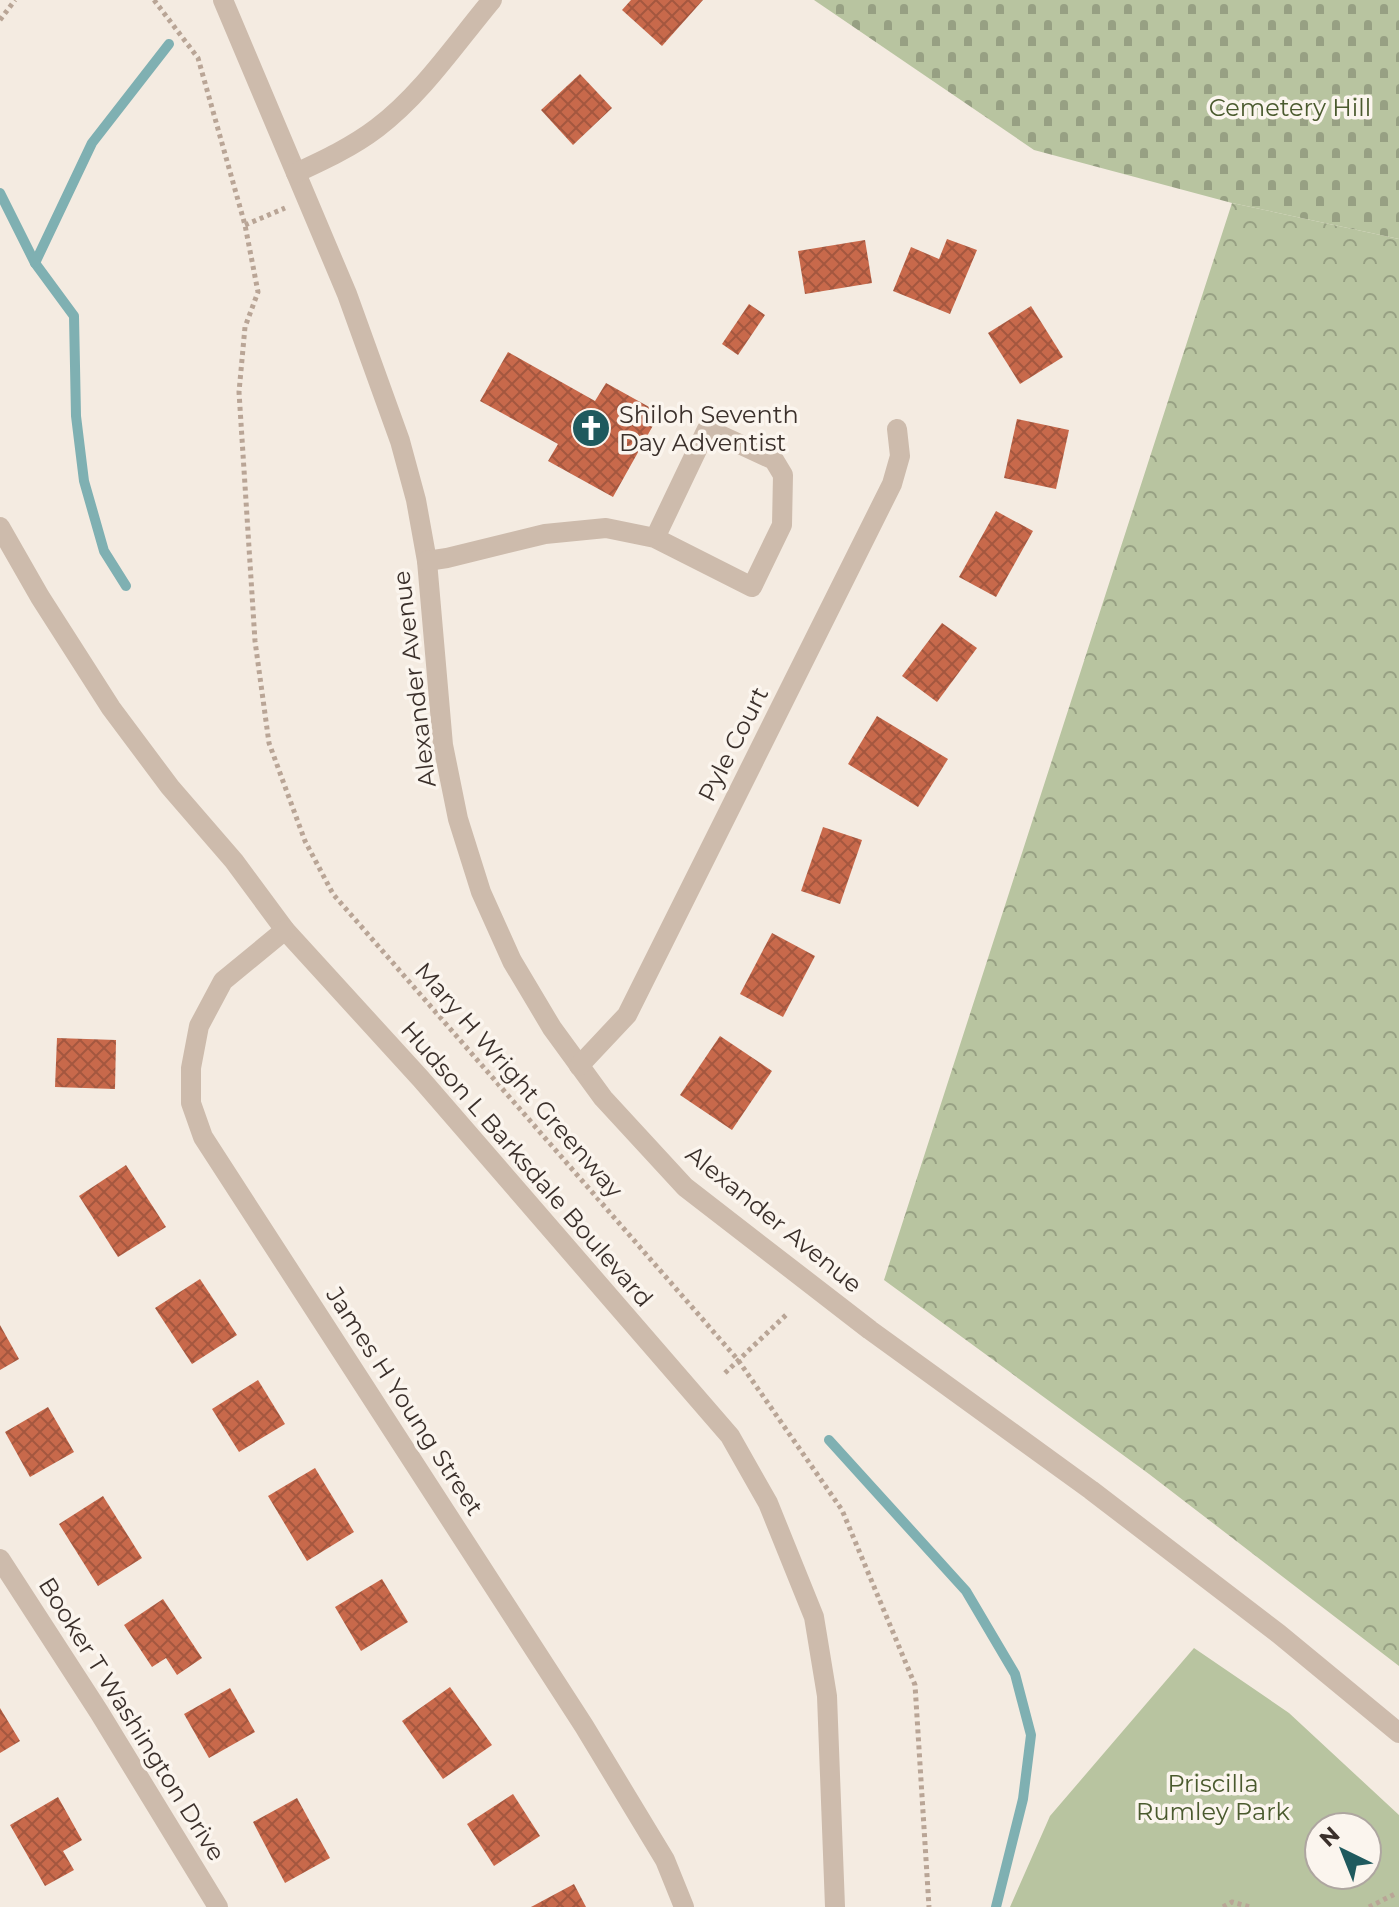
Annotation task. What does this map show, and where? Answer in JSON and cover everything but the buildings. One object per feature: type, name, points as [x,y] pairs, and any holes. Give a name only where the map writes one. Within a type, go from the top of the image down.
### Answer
[{"type":"street","name":"Alexander Avenue","points":[[223,0],[347,294],[400,441],[416,500],[427,561],[443,745],[458,819],[481,892],[512,961],[579,1066],[629,1129],[685,1187],[870,1330],[1091,1490],[1267,1624],[1399,1733]]},
{"type":"street","points":[[296,173],[337,154],[377,128],[409,100],[492,0]]},
{"type":"street","points":[[427,561],[545,534],[606,528],[655,538],[752,587],[782,525],[783,475],[774,460],[707,429],[655,538]]},
{"type":"street","name":"Pyle Court","points":[[579,1066],[627,1015],[892,484],[900,456],[897,429]]},
{"type":"street","name":"Hudson L Barksdale Boulevard","points":[[0,527],[40,597],[111,708],[170,787],[234,861],[285,930],[431,1091],[730,1436],[773,1516],[814,1617],[827,1696],[835,1907]]},
{"type":"street","name":"James H Young Street","points":[[285,930],[223,981],[199,1026],[191,1068],[191,1103],[203,1137],[584,1726],[665,1860],[684,1907]]},
{"type":"street","name":"Booker T Washington Drive","points":[[0,1559],[99,1712],[218,1907]]},
{"type":"path","points":[[0,20],[15,0]]},
{"type":"path","name":"Mary H Wright Greenway","points":[[154,0],[198,58],[245,225],[258,292],[245,327],[239,392],[255,641],[269,743],[305,841],[333,894],[738,1360],[842,1510],[915,1685],[929,1907]]},
{"type":"path","points":[[245,225],[307,199]]},
{"type":"path","points":[[725,1373],[788,1313]]},
{"type":"path","points":[[1369,1907],[1395,1894]]},
{"type":"path","points":[[1223,1907],[1232,1902],[1250,1907]]},
{"type":"green space","name":"Cemetery Hill","points":[[814,0],[1399,0],[1399,239],[1232,203],[1034,150]]},
{"type":"green space","points":[[1232,203],[1399,239],[1399,1666],[1149,1474],[884,1280]]},
{"type":"green space","name":"Priscilla Rumley Park","points":[[1194,1648],[1289,1713],[1399,1815],[1399,1907],[1010,1907],[1050,1816]]},
{"type":"waterway","points":[[35,263],[92,143],[169,44]]},
{"type":"waterway","points":[[0,193],[35,263],[74,316],[76,416],[84,481],[104,551],[126,586]]},
{"type":"waterway","points":[[829,1440],[966,1591],[1015,1674],[1031,1735],[1023,1799],[996,1907]]},
{"type":"place","name":"Shiloh Seventh Day Adventist","points":[[591,428]]}]
